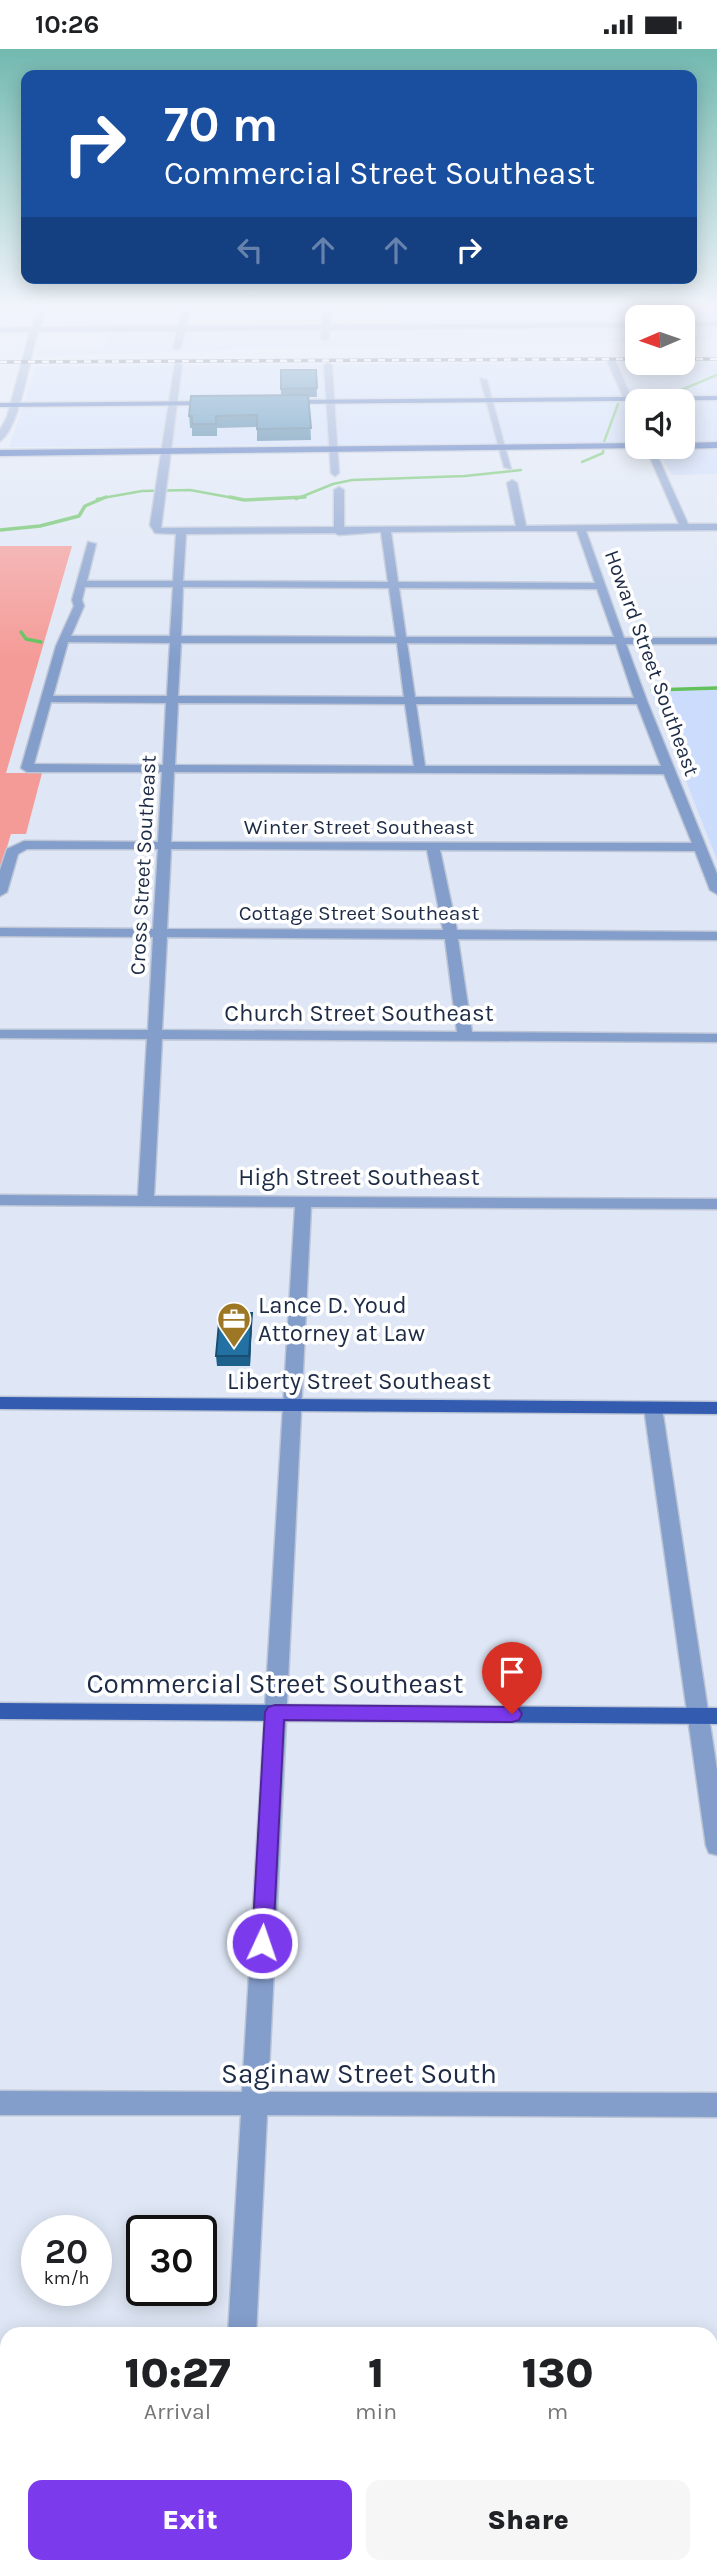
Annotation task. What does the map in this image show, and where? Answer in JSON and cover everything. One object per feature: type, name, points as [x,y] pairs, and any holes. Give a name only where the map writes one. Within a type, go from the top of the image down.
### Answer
[{"type":"main road","points":[[0,453],[625,446]]},
{"type":"main road","points":[[695,446],[717,446]]},
{"type":"main road","name":"Liberty Street Southeast","points":[[0,1403],[717,1408]]},
{"type":"main road","name":"Commercial Street Southeast","points":[[0,1711],[708,1716]]},
{"type":"street","points":[[171,424],[155,528],[158,531],[181,533],[717,527]]},
{"type":"street","points":[[332,424],[335,473]]},
{"type":"street","points":[[496,424],[508,467]]},
{"type":"street","points":[[655,459],[685,528]]},
{"type":"street","points":[[512,483],[522,530]]},
{"type":"street","points":[[339,490],[339,531]]},
{"type":"street","name":"Howard Street Southeast","points":[[581,529],[641,701],[717,890]]},
{"type":"street","points":[[386,531],[419,769]]},
{"type":"street","name":"Cross Street Southeast","points":[[146,1200],[181,533]]},
{"type":"street","points":[[91,544],[77,600],[79,606],[64,639],[27,768],[669,770]]},
{"type":"street","points":[[82,584],[601,586]]},
{"type":"street","points":[[64,639],[717,641]]},
{"type":"street","points":[[47,699],[641,701]]},
{"type":"street","points":[[433,846],[451,935],[465,1036]]},
{"type":"street","name":"Winter Street Southeast","points":[[0,892],[12,852],[19,847],[699,847]]},
{"type":"street","name":"Cottage Street Southeast","points":[[0,932],[717,936]]},
{"type":"street","name":"Church Street Southeast","points":[[0,1034],[717,1038]]},
{"type":"street","name":"High Street Southeast","points":[[0,1200],[717,1204]]},
{"type":"street","points":[[242,2327],[303,1202]]},
{"type":"street","points":[[653,1408],[708,1716],[717,1846]]},
{"type":"street","name":"Saginaw Street South","points":[[0,2103],[717,2105]]},
{"type":"shaded area","points":[[17,424],[625,424],[625,442],[9,447]]},
{"type":"shaded area","points":[[695,424],[717,424],[717,442],[695,442]]},
{"type":"shaded area","points":[[695,449],[717,449],[717,474],[672,475],[663,459],[695,459]]},
{"type":"shaded area","points":[[0,546],[72,546],[6,773],[42,773],[26,834],[11,834],[0,870]]},
{"type":"shaded area","points":[[717,690],[717,860],[651,691]]},
{"type":"building","points":[[257,424],[311,424],[311,428],[257,429]]},
{"type":"building","name":"Lance D. Youd Attorney at Law","points":[[231,1313],[252,1313],[249,1356],[216,1356],[219,1323],[230,1322]]},
{"type":"waterway","points":[[582,462],[603,453],[611,424]]},
{"type":"waterway","points":[[300,497],[333,484],[352,480],[465,476],[521,470]]},
{"type":"waterway","points":[[104,498],[142,491],[190,490],[239,499]]},
{"type":"waterway","points":[[230,497],[244,500],[300,497]]},
{"type":"waterway","points":[[296,499],[300,497]]},
{"type":"waterway","points":[[300,497],[305,497]]},
{"type":"waterway","points":[[0,530],[40,526],[79,516],[85,506],[104,498]]},
{"type":"waterway","points":[[97,499],[104,498]]},
{"type":"waterway","points":[[21,632],[26,639],[41,642]]},
{"type":"waterway","points":[[652,690],[717,688]]},
{"type":"place","name":"Lance D. Youd Attorney at Law","points":[[234,1349]]},
{"type":"route","points":[[262,1943],[275,1712],[512,1714]]}]
